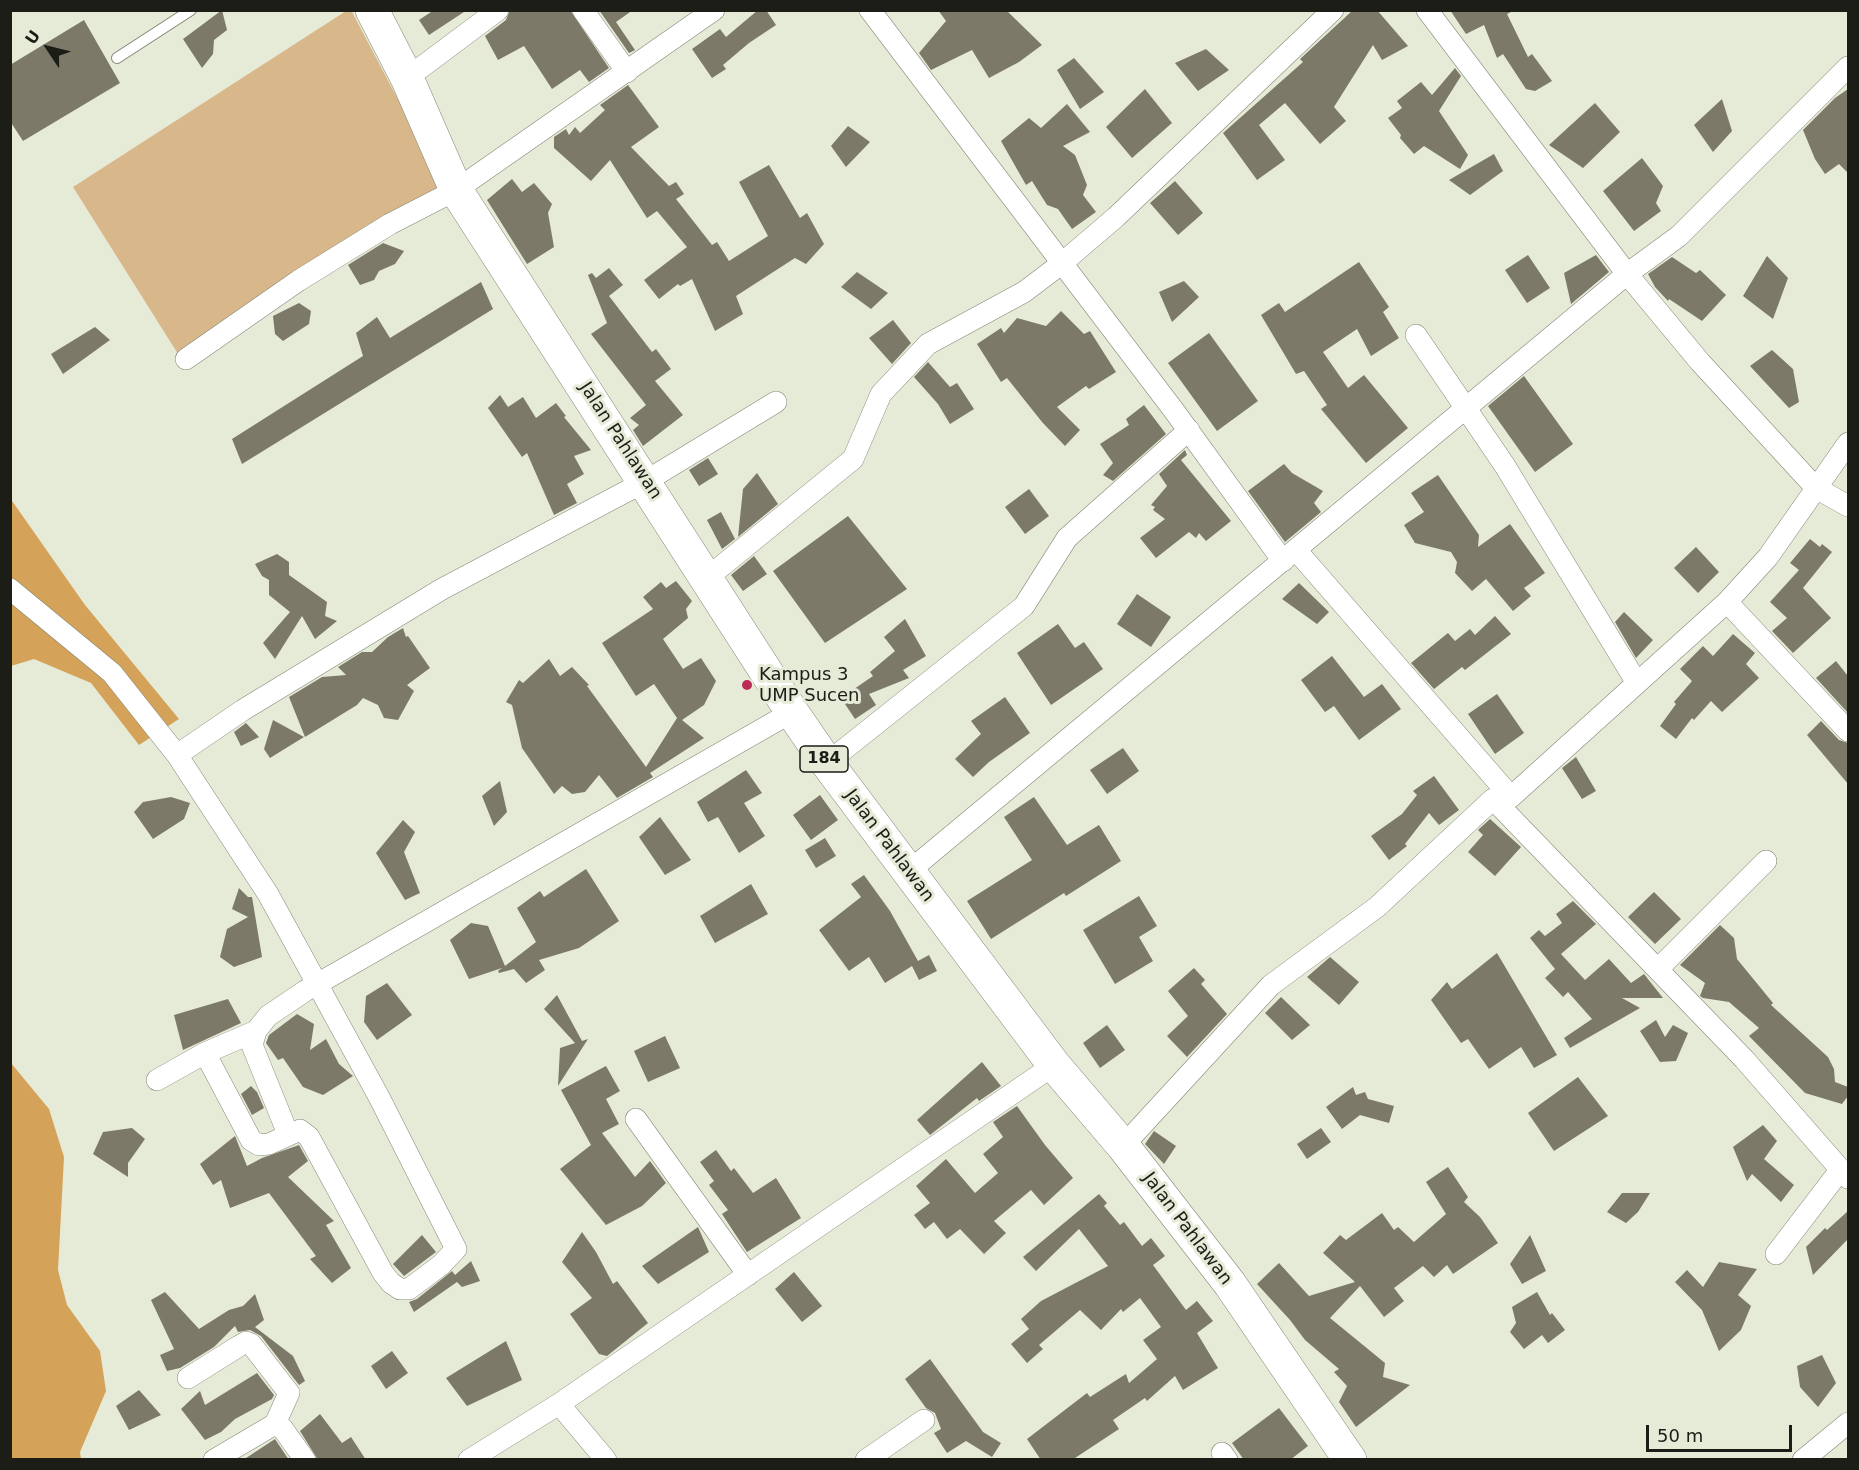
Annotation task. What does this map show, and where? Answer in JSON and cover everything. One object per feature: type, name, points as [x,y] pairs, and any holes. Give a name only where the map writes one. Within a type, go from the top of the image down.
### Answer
[{"type":"main road","name":"Jalan Pahlawan","points":[[372,10],[407,78],[456,190],[646,481],[792,712],[827,763],[1054,1065],[1123,1146],[1230,1284],[1350,1460]]},
{"type":"street","points":[[407,78],[498,10]]},
{"type":"street","points":[[583,10],[627,72]]},
{"type":"street","points":[[186,359],[298,281],[390,224],[456,190],[714,10]]},
{"type":"street","points":[[870,10],[1061,264],[1289,555],[1502,798],[1658,969],[1744,1059],[1845,1174],[1776,1254]]},
{"type":"street","points":[[707,578],[853,459],[880,394],[928,344],[1024,292],[1061,264],[1116,217],[1332,10]]},
{"type":"street","points":[[1427,10],[1627,274],[1700,362],[1816,488],[1848,506]]},
{"type":"street","points":[[908,872],[1627,274],[1679,236],[1848,67]]},
{"type":"street","points":[[1416,335],[1553,541],[1637,683]]},
{"type":"street","points":[[177,755],[243,710],[442,589],[646,481],[776,402]]},
{"type":"street","points":[[827,763],[1024,606],[1067,538],[1189,430]]},
{"type":"street","points":[[1123,1146],[1271,985],[1377,907],[1727,603],[1768,557],[1848,443]]},
{"type":"street","points":[[10,589],[112,673],[177,755],[268,894],[379,1097],[456,1249],[409,1289],[400,1289],[383,1274],[309,1137],[300,1130],[269,1144],[259,1145],[251,1140],[205,1053]]},
{"type":"street","points":[[1727,603],[1848,731]]},
{"type":"street","points":[[157,1080],[205,1053],[256,1030],[268,1016],[316,985],[792,712]]},
{"type":"street","points":[[1658,969],[1766,861]]},
{"type":"street","points":[[256,1030],[252,1045],[288,1134]]},
{"type":"street","points":[[469,1460],[559,1404],[1054,1065]]},
{"type":"street","points":[[636,1119],[748,1275]]},
{"type":"street","points":[[188,1378],[246,1342],[251,1344],[289,1393],[275,1424],[214,1460]]},
{"type":"street","points":[[559,1404],[606,1460]]},
{"type":"street","points":[[866,1460],[924,1420]]},
{"type":"street","points":[[1803,1460],[1848,1423]]},
{"type":"street","points":[[275,1424],[291,1438],[304,1460]]},
{"type":"lane","points":[[117,58],[191,10]]},
{"type":"shaded area","points":[[351,10],[445,189],[178,354],[73,187],[346,11]]},
{"type":"shaded area","points":[[10,498],[85,605],[179,719],[139,745],[91,683],[34,659],[11,666]]},
{"type":"shaded area","points":[[11,1063],[49,1109],[64,1157],[58,1270],[67,1305],[100,1351],[106,1391],[80,1452],[81,1459],[11,1459]]},
{"type":"building","points":[[222,10],[227,30],[214,40],[213,54],[202,68],[183,39]]},
{"type":"building","points":[[434,10],[467,10],[429,35],[419,20]]},
{"type":"building","points":[[510,10],[570,10],[609,68],[589,82],[580,70],[552,89],[524,46],[498,60],[485,36],[506,20]]},
{"type":"building","points":[[599,10],[633,10],[616,22],[635,50],[629,53]]},
{"type":"building","points":[[758,10],[766,10],[776,25],[749,43],[723,65],[726,69],[712,78],[692,49],[720,29],[726,37]]},
{"type":"building","points":[[938,10],[1006,10],[1042,45],[1019,62],[989,78],[972,50],[931,70],[919,53],[946,21]]},
{"type":"building","points":[[1353,10],[1377,10],[1408,46],[1382,60],[1373,45],[1334,107],[1346,121],[1320,144],[1285,103],[1259,125],[1285,160],[1257,180],[1223,133],[1303,62],[1300,59]]},
{"type":"building","points":[[1450,10],[1515,10],[1507,14],[1528,57],[1532,54],[1552,81],[1535,91],[1526,89],[1503,54],[1497,58],[1484,25],[1466,34]]},
{"type":"building","points":[[84,20],[120,83],[23,141],[10,121],[10,65]]},
{"type":"building","points":[[1206,49],[1229,70],[1198,91],[1175,63]]},
{"type":"building","points":[[1074,58],[1104,92],[1080,109],[1057,70]]},
{"type":"building","points":[[1455,68],[1461,76],[1439,111],[1468,155],[1460,169],[1424,146],[1414,154],[1400,138],[1401,135],[1388,118],[1402,108],[1397,101],[1421,82],[1432,95]]},
{"type":"building","points":[[628,85],[659,127],[631,147],[669,186],[676,182],[684,194],[676,199],[712,245],[717,242],[729,261],[768,236],[739,182],[769,165],[800,218],[807,213],[824,244],[806,264],[795,258],[736,296],[743,314],[715,331],[692,279],[680,286],[678,284],[659,299],[644,280],[687,247],[657,211],[647,218],[610,160],[591,181],[554,148],[554,137],[566,129],[569,135],[575,127],[580,133],[605,110],[600,105]]},
{"type":"building","points":[[1145,89],[1172,123],[1132,158],[1106,127]]},
{"type":"building","points":[[1848,89],[1848,173],[1839,164],[1825,174],[1815,159],[1803,130],[1835,98]]},
{"type":"building","points":[[1722,99],[1732,131],[1713,152],[1694,125]]},
{"type":"building","points":[[1595,103],[1620,132],[1583,168],[1549,145]]},
{"type":"building","points":[[1067,104],[1090,132],[1063,146],[1075,155],[1087,185],[1083,195],[1096,212],[1072,229],[1058,209],[1047,205],[1032,181],[1026,185],[1001,141],[1029,118],[1041,128]]},
{"type":"building","points":[[848,126],[870,142],[846,167],[831,146]]},
{"type":"building","points":[[1494,154],[1503,171],[1470,195],[1449,180]]},
{"type":"building","points":[[1642,158],[1663,186],[1656,203],[1661,211],[1634,231],[1603,191]]},
{"type":"building","points":[[512,179],[522,192],[534,183],[552,204],[548,213],[554,247],[527,264],[487,200]]},
{"type":"building","points":[[1175,181],[1203,213],[1178,235],[1150,203]]},
{"type":"building","points":[[383,243],[404,251],[395,264],[379,271],[374,280],[360,285],[348,265]]},
{"type":"building","points":[[1528,255],[1550,288],[1527,303],[1505,270]]},
{"type":"building","points":[[1596,255],[1609,272],[1571,304],[1564,273]]},
{"type":"building","points":[[1767,256],[1788,278],[1773,319],[1743,296]]},
{"type":"building","points":[[1672,257],[1696,273],[1700,270],[1726,295],[1702,321],[1669,299],[1668,301],[1655,287],[1648,274]]},
{"type":"building","points":[[1359,262],[1389,307],[1383,312],[1399,338],[1371,356],[1357,329],[1323,352],[1348,388],[1364,375],[1408,428],[1366,463],[1321,409],[1327,405],[1304,371],[1296,374],[1261,315],[1279,303],[1285,312]]},
{"type":"building","points":[[609,268],[623,285],[609,296],[652,352],[656,349],[671,369],[655,381],[683,415],[643,446],[633,430],[639,425],[630,418],[646,405],[591,334],[607,323],[588,275],[592,273],[596,278]]},
{"type":"building","points":[[857,272],[888,293],[871,309],[841,287]]},
{"type":"building","points":[[1184,281],[1199,297],[1172,322],[1159,292]]},
{"type":"building","points":[[481,282],[493,309],[242,464],[232,439],[363,356],[356,333],[377,317],[390,338]]},
{"type":"building","points":[[299,303],[311,311],[309,324],[283,341],[275,334],[273,316]]},
{"type":"building","points":[[1061,311],[1084,334],[1090,331],[1116,372],[1089,389],[1086,386],[1057,407],[1080,430],[1065,446],[1042,422],[1007,378],[1001,382],[977,344],[1001,328],[1004,333],[1017,318],[1046,326]]},
{"type":"building","points":[[893,320],[911,343],[892,364],[869,338]]},
{"type":"building","points":[[95,327],[110,340],[63,374],[51,354]]},
{"type":"building","points":[[1209,333],[1258,401],[1217,431],[1168,363]]},
{"type":"building","points":[[1772,350],[1793,369],[1799,402],[1789,408],[1750,366]]},
{"type":"building","points":[[928,362],[950,387],[957,383],[974,409],[950,424],[938,404],[914,377]]},
{"type":"building","points":[[1524,376],[1573,444],[1535,472],[1488,406]]},
{"type":"building","points":[[500,395],[508,407],[523,397],[536,418],[556,403],[566,416],[564,417],[591,450],[574,456],[584,474],[567,484],[577,503],[554,515],[527,453],[522,457],[488,408]]},
{"type":"building","points":[[1144,405],[1166,434],[1113,481],[1103,475],[1113,463],[1100,444],[1129,425],[1126,419]]},
{"type":"building","points":[[1185,450],[1187,455],[1181,460],[1231,521],[1206,541],[1199,533],[1196,538],[1189,532],[1156,558],[1140,538],[1165,519],[1153,510],[1155,507],[1151,505],[1167,486],[1159,474]]},
{"type":"building","points":[[708,458],[718,474],[699,486],[689,470]]},
{"type":"building","points":[[1284,464],[1292,473],[1323,491],[1314,503],[1321,512],[1285,542],[1248,491]]},
{"type":"building","points":[[757,473],[778,504],[738,537],[743,489]]},
{"type":"building","points":[[1438,475],[1479,535],[1478,547],[1510,524],[1545,573],[1524,588],[1531,596],[1513,611],[1486,579],[1472,591],[1455,573],[1457,562],[1451,552],[1415,543],[1404,525],[1424,512],[1411,493]]},
{"type":"building","points":[[1029,489],[1049,516],[1025,534],[1005,507]]},
{"type":"building","points":[[721,512],[735,539],[722,549],[707,520]]},
{"type":"building","points":[[848,516],[907,589],[825,643],[773,571]]},
{"type":"building","points":[[1810,539],[1820,547],[1822,544],[1832,552],[1803,588],[1831,618],[1793,653],[1772,631],[1787,618],[1770,602],[1799,570],[1790,563]]},
{"type":"building","points":[[1696,547],[1719,572],[1698,593],[1674,568]]},
{"type":"building","points":[[277,554],[289,562],[289,575],[327,602],[325,616],[337,621],[315,639],[302,616],[275,659],[263,643],[290,612],[269,595],[269,580],[262,576],[255,564]]},
{"type":"building","points":[[754,556],[767,574],[743,591],[731,575]]},
{"type":"building","points":[[676,581],[692,601],[686,609],[688,618],[663,639],[683,669],[701,658],[716,681],[704,705],[682,720],[704,738],[650,773],[653,777],[617,798],[599,775],[585,792],[572,794],[562,786],[554,794],[522,748],[512,705],[506,702],[519,680],[523,683],[549,659],[560,676],[572,667],[589,685],[587,686],[646,767],[677,718],[654,684],[636,696],[602,643],[653,609],[643,597],[661,582],[666,588]]},
{"type":"building","points":[[1299,583],[1329,612],[1317,624],[1282,599]]},
{"type":"building","points":[[1137,594],[1171,617],[1151,647],[1117,624]]},
{"type":"building","points":[[1624,612],[1653,640],[1636,658],[1615,622]]},
{"type":"building","points":[[1495,616],[1511,634],[1465,670],[1462,667],[1434,689],[1411,663],[1448,633],[1455,641],[1470,629],[1475,635]]},
{"type":"building","points":[[905,619],[926,656],[903,670],[909,678],[869,694],[876,705],[855,719],[841,698],[873,676],[870,672],[895,651],[884,637]]},
{"type":"building","points":[[1058,624],[1075,648],[1084,642],[1103,669],[1051,705],[1017,653]]},
{"type":"building","points":[[403,628],[406,637],[408,636],[430,668],[407,685],[414,691],[398,720],[384,718],[378,705],[363,698],[357,705],[305,737],[289,697],[322,677],[346,675],[338,667],[362,652],[372,652],[388,637]]},
{"type":"building","points":[[1733,634],[1755,653],[1746,664],[1759,678],[1722,712],[1711,701],[1694,720],[1692,718],[1676,739],[1660,726],[1676,704],[1674,702],[1692,681],[1680,669],[1703,646],[1713,656]]},
{"type":"building","points":[[1332,656],[1364,697],[1382,684],[1401,709],[1359,740],[1334,706],[1325,712],[1301,680]]},
{"type":"building","points":[[1836,661],[1848,676],[1848,713],[1816,678]]},
{"type":"building","points":[[1497,694],[1524,733],[1495,754],[1468,714]]},
{"type":"building","points":[[1005,697],[1030,733],[989,762],[973,777],[955,759],[981,734],[971,721]]},
{"type":"building","points":[[273,720],[304,737],[270,758],[264,749]]},
{"type":"building","points":[[1821,721],[1839,740],[1848,743],[1848,784],[1807,735]]},
{"type":"building","points":[[246,723],[259,737],[241,746],[234,732]]},
{"type":"building","points":[[1123,748],[1139,771],[1107,794],[1090,770]]},
{"type":"building","points":[[1576,757],[1596,791],[1582,799],[1562,768]]},
{"type":"building","points":[[746,770],[762,793],[744,803],[765,836],[739,853],[718,817],[708,822],[697,802]]},
{"type":"building","points":[[1434,776],[1459,810],[1439,825],[1429,813],[1405,844],[1407,846],[1389,860],[1371,836],[1402,814],[1417,795],[1413,791]]},
{"type":"building","points":[[500,781],[507,812],[494,826],[482,796]]},
{"type":"building","points":[[820,795],[838,820],[811,840],[793,815]]},
{"type":"building","points":[[171,797],[190,803],[184,819],[153,839],[134,812],[143,802]]},
{"type":"building","points":[[1034,797],[1067,845],[1099,825],[1121,861],[1066,896],[1064,893],[991,939],[967,901],[1032,860],[1004,817]]},
{"type":"building","points":[[660,817],[691,860],[665,875],[639,837]]},
{"type":"building","points":[[1490,819],[1521,847],[1495,876],[1468,852],[1483,835],[1478,830]]},
{"type":"building","points":[[403,820],[415,832],[404,852],[420,893],[405,900],[376,853]]},
{"type":"building","points":[[825,838],[836,856],[816,868],[805,850]]},
{"type":"building","points":[[586,869],[619,921],[579,948],[539,960],[545,970],[526,983],[514,969],[499,973],[498,971],[502,968],[469,979],[450,940],[471,923],[488,926],[505,966],[536,942],[517,908],[540,891],[544,897]]},
{"type":"building","points":[[864,875],[890,911],[918,961],[929,955],[937,971],[919,980],[912,966],[885,983],[869,957],[849,971],[819,930],[861,897],[851,884]]},
{"type":"building","points":[[751,884],[768,914],[715,943],[700,916]]},
{"type":"building","points":[[239,888],[248,897],[252,897],[262,957],[234,967],[220,957],[227,929],[248,917],[232,909]]},
{"type":"building","points":[[1654,892],[1681,919],[1655,944],[1628,917]]},
{"type":"building","points":[[1139,896],[1157,926],[1139,937],[1153,961],[1115,984],[1083,930]]},
{"type":"building","points":[[1573,901],[1596,924],[1561,954],[1585,980],[1609,959],[1631,983],[1644,974],[1663,998],[1622,998],[1640,1008],[1570,1048],[1564,1038],[1592,1019],[1568,992],[1563,997],[1545,978],[1555,969],[1530,938],[1539,930],[1545,936],[1562,923],[1556,914]]},
{"type":"building","points":[[1720,925],[1734,938],[1737,959],[1773,1003],[1771,1005],[1828,1057],[1834,1069],[1835,1082],[1848,1087],[1848,1096],[1842,1104],[1805,1093],[1749,1036],[1759,1028],[1729,1002],[1700,996],[1705,983],[1680,965]]},
{"type":"building","points":[[1497,953],[1557,1055],[1534,1068],[1521,1047],[1489,1069],[1468,1039],[1461,1043],[1431,1000],[1447,982],[1452,989]]},
{"type":"building","points":[[1330,957],[1359,982],[1339,1005],[1307,977]]},
{"type":"building","points":[[1194,968],[1205,980],[1201,984],[1227,1014],[1187,1057],[1167,1036],[1188,1016],[1168,991]]},
{"type":"building","points":[[387,983],[412,1015],[377,1040],[364,1022],[366,996]]},
{"type":"building","points":[[557,995],[582,1041],[588,1039],[558,1086],[560,1048],[575,1043],[544,1009]]},
{"type":"building","points":[[1281,997],[1310,1025],[1292,1040],[1265,1013]]},
{"type":"building","points":[[228,999],[241,1023],[183,1050],[174,1015]]},
{"type":"building","points":[[297,1014],[314,1024],[310,1050],[326,1039],[339,1064],[353,1076],[323,1095],[303,1087],[283,1058],[278,1060],[266,1043],[269,1035]]},
{"type":"building","points":[[1656,1020],[1665,1037],[1673,1025],[1688,1033],[1676,1061],[1660,1062],[1640,1031]]},
{"type":"building","points":[[1107,1025],[1125,1050],[1100,1068],[1083,1043]]},
{"type":"building","points":[[665,1036],[680,1068],[648,1082],[634,1051]]},
{"type":"building","points":[[982,1062],[1001,1086],[979,1101],[977,1098],[930,1135],[917,1120]]},
{"type":"building","points":[[606,1066],[620,1091],[606,1099],[619,1124],[602,1133],[635,1177],[650,1161],[666,1183],[642,1206],[606,1225],[560,1169],[591,1145],[561,1090]]},
{"type":"building","points":[[1578,1077],[1608,1116],[1554,1151],[1528,1113]]},
{"type":"building","points":[[251,1086],[257,1092],[264,1108],[252,1115],[241,1094]]},
{"type":"building","points":[[1353,1087],[1356,1095],[1365,1092],[1368,1099],[1394,1106],[1389,1123],[1360,1115],[1342,1129],[1326,1107]]},
{"type":"building","points":[[1017,1106],[1045,1145],[1073,1178],[1044,1205],[1031,1190],[994,1221],[1006,1233],[984,1254],[960,1229],[947,1239],[934,1222],[925,1229],[914,1215],[930,1203],[916,1186],[946,1159],[975,1193],[998,1173],[983,1154],[1003,1137],[993,1122]]},
{"type":"building","points":[[1763,1125],[1777,1141],[1764,1159],[1794,1185],[1781,1202],[1752,1174],[1747,1181],[1733,1147]]},
{"type":"building","points":[[132,1128],[145,1139],[128,1163],[128,1177],[93,1154],[103,1132]]},
{"type":"building","points":[[1321,1128],[1331,1142],[1307,1159],[1297,1144]]},
{"type":"building","points":[[1154,1131],[1176,1146],[1164,1164],[1145,1144]]},
{"type":"building","points":[[235,1136],[247,1166],[262,1158],[299,1145],[308,1161],[288,1177],[334,1221],[326,1225],[351,1268],[332,1283],[310,1259],[316,1256],[269,1193],[230,1208],[221,1180],[213,1185],[200,1164]]},
{"type":"building","points":[[716,1150],[731,1171],[734,1168],[753,1193],[776,1178],[801,1218],[747,1252],[722,1214],[728,1210],[709,1185],[714,1181],[700,1162]]},
{"type":"building","points":[[1448,1167],[1468,1197],[1464,1202],[1480,1217],[1498,1243],[1453,1274],[1447,1265],[1434,1277],[1423,1266],[1394,1288],[1404,1301],[1384,1317],[1360,1286],[1330,1318],[1385,1363],[1383,1377],[1410,1385],[1356,1427],[1339,1402],[1347,1386],[1334,1372],[1339,1369],[1305,1340],[1257,1284],[1279,1263],[1309,1296],[1355,1282],[1323,1253],[1340,1235],[1346,1240],[1382,1213],[1394,1230],[1398,1227],[1414,1242],[1446,1214],[1426,1182]]},
{"type":"building","points":[[1622,1193],[1650,1193],[1638,1212],[1626,1223],[1607,1212]]},
{"type":"building","points":[[1099,1194],[1107,1203],[1104,1206],[1120,1225],[1124,1222],[1142,1246],[1151,1238],[1165,1256],[1153,1265],[1186,1310],[1197,1301],[1213,1321],[1197,1333],[1218,1368],[1183,1390],[1175,1376],[1147,1401],[1145,1398],[1113,1420],[1119,1429],[1072,1460],[1041,1460],[1027,1439],[1087,1393],[1090,1397],[1126,1374],[1129,1383],[1157,1359],[1143,1340],[1161,1327],[1140,1298],[1123,1312],[1121,1309],[1101,1330],[1080,1310],[1039,1345],[1043,1349],[1027,1363],[1011,1344],[1029,1329],[1021,1319],[1041,1301],[1108,1266],[1079,1229],[1036,1271],[1023,1257]]},
{"type":"building","points":[[1848,1211],[1848,1239],[1813,1275],[1806,1247],[1825,1228],[1827,1230]]},
{"type":"building","points":[[698,1227],[709,1252],[658,1284],[642,1266]]},
{"type":"building","points":[[582,1232],[613,1284],[617,1281],[648,1323],[607,1356],[599,1354],[570,1314],[592,1298],[562,1262]]},
{"type":"building","points":[[422,1235],[436,1252],[404,1276],[393,1264]]},
{"type":"building","points":[[1530,1235],[1546,1271],[1522,1284],[1510,1264]]},
{"type":"building","points":[[471,1261],[480,1281],[462,1287],[457,1282],[414,1312],[409,1302],[417,1299],[452,1271],[455,1275]]},
{"type":"building","points":[[1719,1262],[1757,1269],[1738,1295],[1751,1306],[1741,1330],[1719,1351],[1702,1310],[1675,1282],[1687,1270],[1703,1287]]},
{"type":"building","points":[[794,1272],[822,1306],[802,1322],[775,1289]]},
{"type":"building","points":[[165,1292],[199,1329],[229,1310],[243,1306],[255,1294],[264,1320],[255,1327],[293,1356],[305,1381],[299,1385],[261,1336],[250,1330],[238,1332],[235,1326],[214,1347],[180,1368],[167,1371],[160,1355],[174,1349],[151,1300]]},
{"type":"building","points":[[1537,1292],[1550,1315],[1552,1313],[1565,1330],[1548,1343],[1542,1335],[1524,1349],[1510,1332],[1516,1323],[1512,1307]]},
{"type":"building","points":[[506,1341],[522,1380],[467,1406],[446,1378]]},
{"type":"building","points":[[392,1351],[408,1373],[386,1389],[371,1366]]},
{"type":"building","points":[[1822,1355],[1836,1383],[1818,1407],[1800,1387],[1797,1366]]},
{"type":"building","points":[[930,1359],[983,1432],[1001,1443],[992,1457],[966,1441],[947,1453],[934,1433],[941,1429],[935,1413],[926,1408],[905,1379]]},
{"type":"building","points":[[257,1373],[274,1395],[272,1399],[235,1419],[221,1432],[205,1440],[181,1409],[200,1391],[205,1405]]},
{"type":"building","points":[[139,1390],[161,1415],[129,1430],[116,1406]]},
{"type":"building","points":[[1279,1408],[1308,1446],[1290,1460],[1244,1460],[1232,1443]]},
{"type":"building","points":[[320,1414],[342,1443],[351,1437],[366,1460],[318,1460],[300,1431]]},
{"type":"building","points":[[275,1439],[289,1460],[243,1460]]},
{"type":"place","name":"Kampus 3 UMP Sucen","points":[[747,685]]}]
